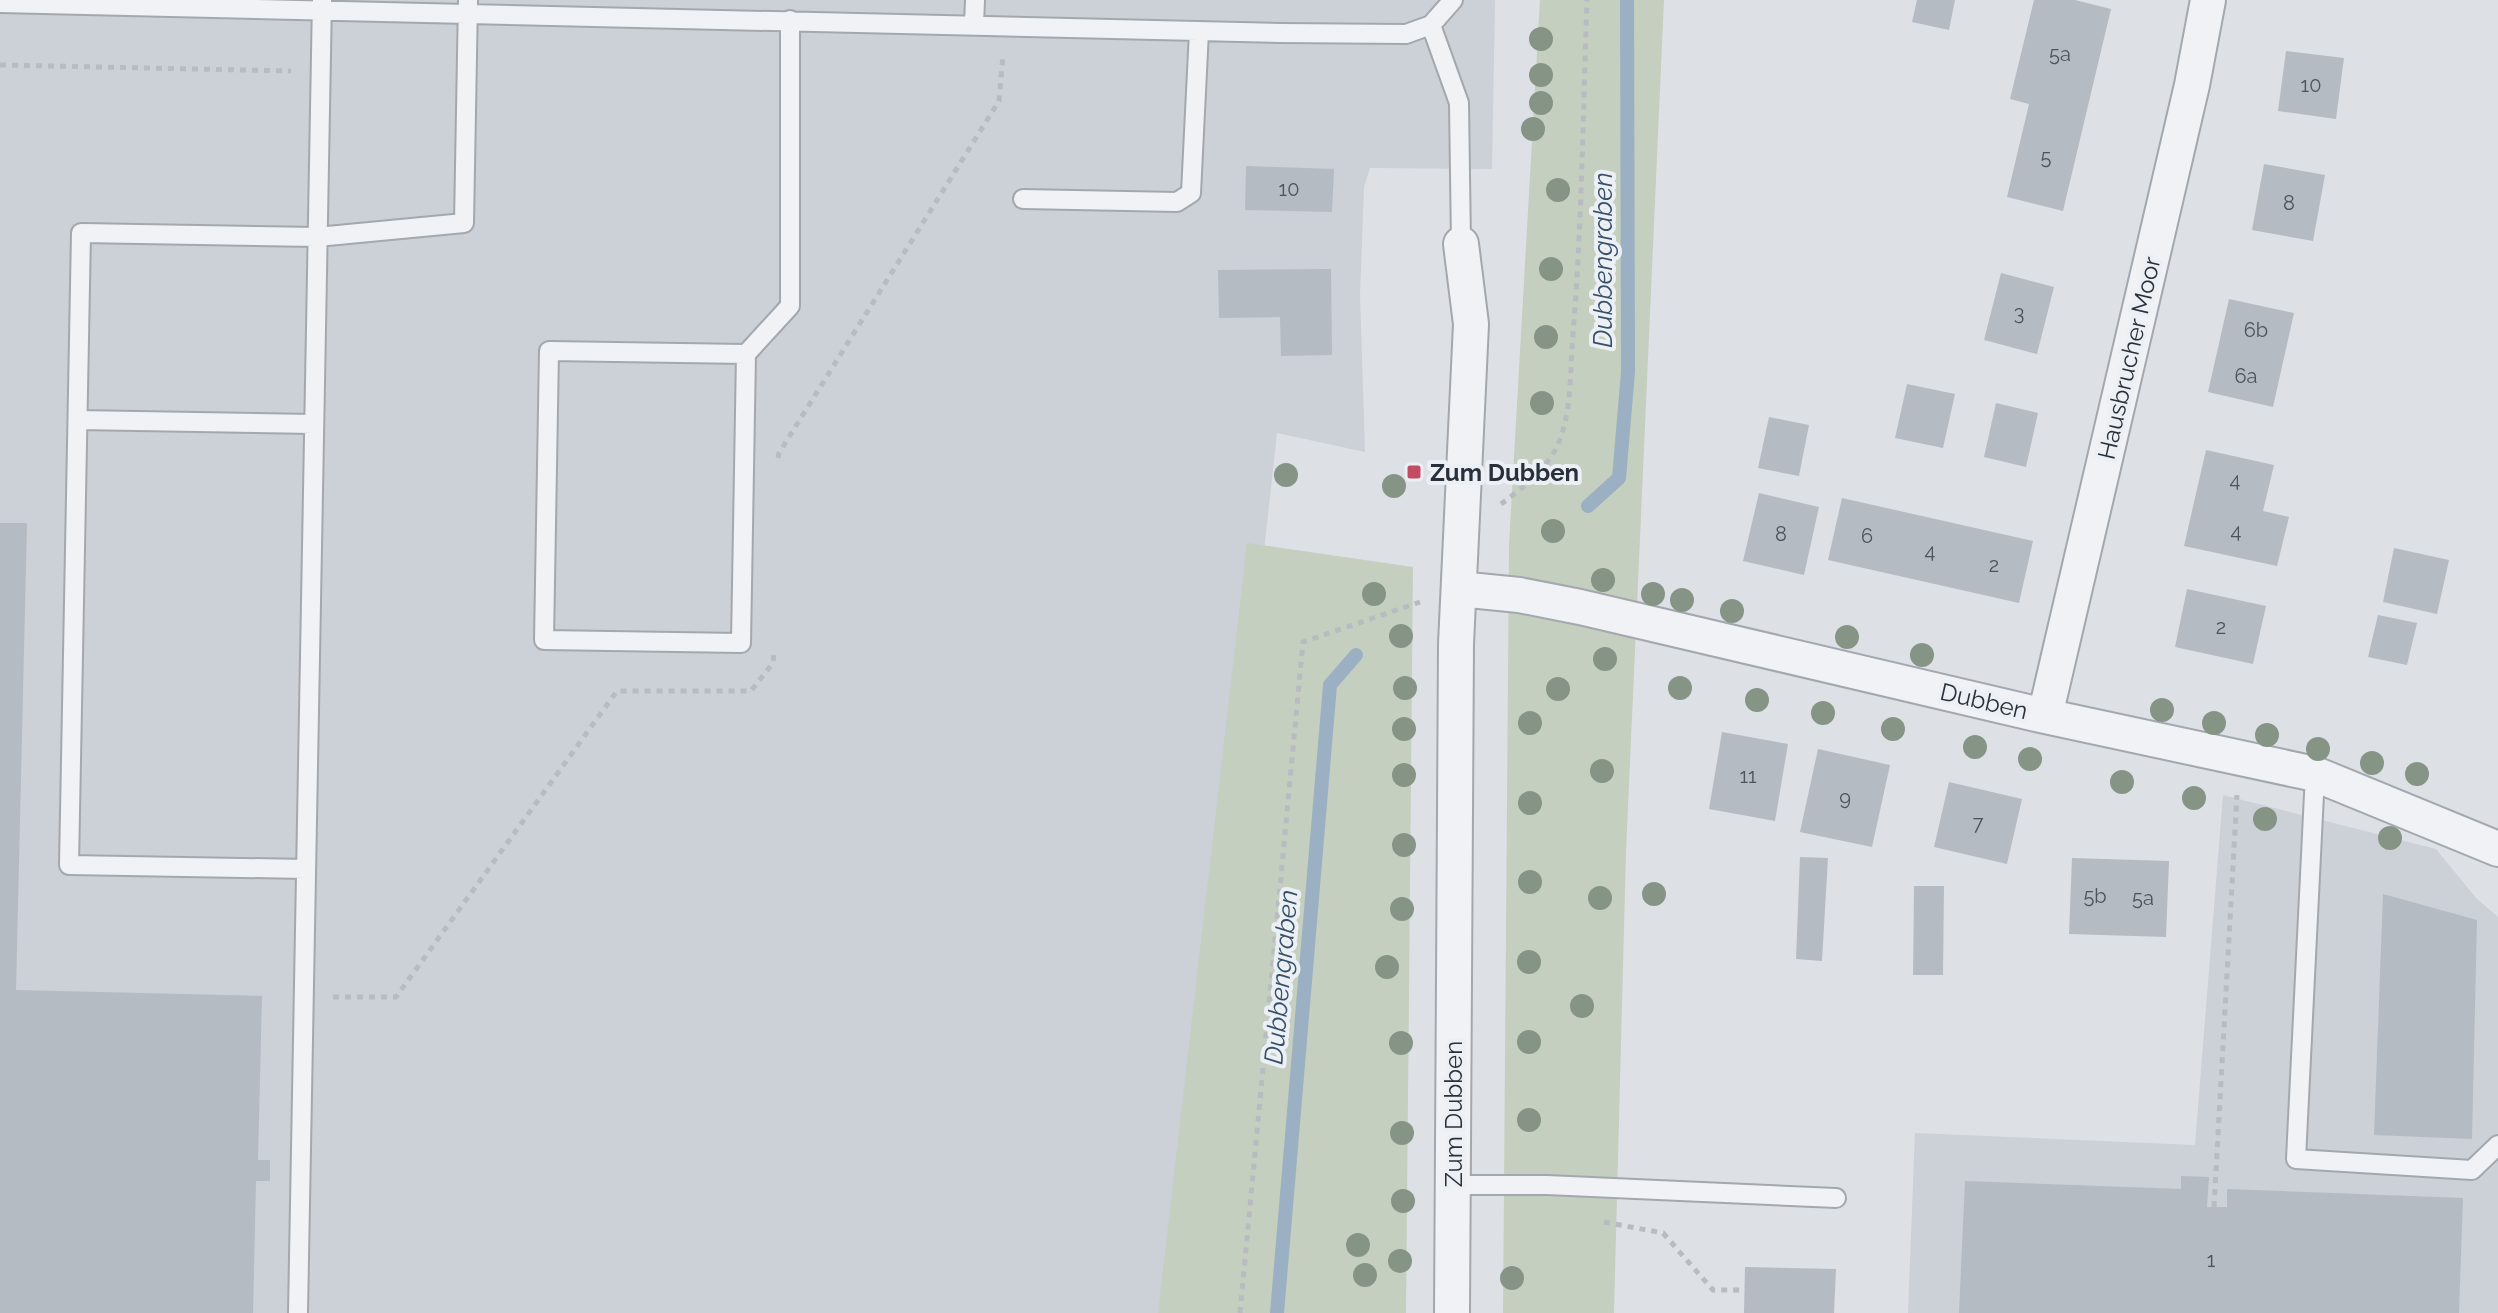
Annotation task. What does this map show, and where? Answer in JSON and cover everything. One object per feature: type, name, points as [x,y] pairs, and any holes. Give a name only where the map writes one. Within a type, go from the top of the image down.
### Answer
[{"type":"street","name":"Hausbrucher Moor","points":[[2045,716],[2192,85],[2208,0]]},
{"type":"street","name":"Zum Dubben","points":[[1452,1313],[1455,705],[1471,324],[1461,244]]},
{"type":"street","name":"Dubben","points":[[1459,589],[1519,595],[1580,607],[2045,716],[2315,774],[2498,849]]},
{"type":"lane","points":[[974,24],[975,0]]},
{"type":"lane","points":[[0,3],[287,11],[322,5],[468,6],[790,20],[1406,34],[1431,25],[1453,0]]},
{"type":"lane","points":[[298,1313],[322,5]]},
{"type":"lane","points":[[306,869],[69,865],[81,233],[317,237],[464,223],[468,6]]},
{"type":"lane","points":[[746,354],[549,351],[544,640],[741,643],[746,354],[790,306],[790,20]]},
{"type":"lane","points":[[1431,25],[1459,103],[1461,244]]},
{"type":"lane","points":[[1023,199],[1177,202],[1191,193],[1199,31]]},
{"type":"lane","points":[[78,420],[314,424]]},
{"type":"lane","points":[[2315,774],[2296,1159],[2472,1170],[2498,1145]]},
{"type":"lane","points":[[1453,1185],[1547,1185],[1836,1198]]},
{"type":"path","points":[[1462,533],[1528,483],[1558,445],[1566,416],[1576,297],[1587,0]]},
{"type":"path","points":[[0,65],[320,72]]},
{"type":"path","points":[[1240,1313],[1303,642],[1459,589]]},
{"type":"path","points":[[2214,1207],[2236,799],[2248,760]]},
{"type":"path","points":[[1663,1233],[1713,1290],[1744,1290]]},
{"type":"shaded area","points":[[0,0],[1495,0],[1492,169],[1370,168],[1364,187],[1360,295],[1365,452],[1277,433],[1180,1313],[0,1313]]},
{"type":"shaded area","points":[[2223,795],[2436,849],[2476,898],[2498,917],[2498,1313],[1908,1313],[1915,1133],[2195,1145]]},
{"type":"green space","points":[[1540,0],[1664,0],[1626,852],[1614,1313],[1503,1313],[1509,545]]},
{"type":"green space","points":[[1247,543],[1413,567],[1406,1313],[1158,1313]]},
{"type":"building","points":[[1917,0],[1955,0],[1949,30],[1912,22]]},
{"type":"building","points":[[2034,0],[2075,0],[2111,9],[2063,211],[2007,197],[2029,104],[2010,99]]},
{"type":"building","points":[[2286,51],[2344,58],[2336,119],[2278,111]]},
{"type":"building","points":[[2264,164],[2325,175],[2313,241],[2252,230]]},
{"type":"building","points":[[1246,166],[1334,169],[1332,212],[1245,210]]},
{"type":"building","points":[[1331,269],[1332,355],[1281,356],[1280,317],[1219,318],[1218,270]]},
{"type":"building","points":[[2001,273],[2054,287],[2037,354],[1984,340]]},
{"type":"building","points":[[2229,299],[2294,313],[2273,407],[2208,392]]},
{"type":"building","points":[[1907,384],[1955,394],[1943,448],[1895,438]]},
{"type":"building","points":[[1996,403],[2038,413],[2026,467],[1984,457]]},
{"type":"building","points":[[1769,417],[1809,425],[1799,476],[1758,468]]},
{"type":"building","points":[[2206,450],[2274,465],[2263,511],[2289,517],[2277,566],[2184,546]]},
{"type":"building","points":[[1759,493],[1819,507],[1804,575],[1743,561]]},
{"type":"building","points":[[1842,498],[2033,541],[2019,603],[1828,560]]},
{"type":"building","points":[[0,523],[27,523],[16,990],[262,996],[258,1160],[270,1160],[270,1181],[256,1181],[253,1313],[0,1313]]},
{"type":"building","points":[[2394,548],[2449,560],[2437,614],[2383,602]]},
{"type":"building","points":[[2187,589],[2266,606],[2253,664],[2175,647]]},
{"type":"building","points":[[2378,615],[2417,623],[2407,665],[2368,657]]},
{"type":"building","points":[[1722,732],[1788,744],[1775,821],[1709,809]]},
{"type":"building","points":[[1818,749],[1890,765],[1872,847],[1800,832]]},
{"type":"building","points":[[1949,782],[2022,799],[2007,864],[1934,847]]},
{"type":"building","points":[[1800,857],[1828,858],[1822,961],[1796,959]]},
{"type":"building","points":[[2072,858],[2169,861],[2166,937],[2069,934]]},
{"type":"building","points":[[1914,886],[1944,886],[1943,975],[1913,975]]},
{"type":"building","points":[[2383,894],[2477,920],[2472,1139],[2374,1135]]},
{"type":"building","points":[[2181,1176],[2209,1177],[2207,1207],[2227,1207],[2227,1189],[2463,1198],[2459,1313],[1959,1313],[1965,1181],[2181,1189]]},
{"type":"building","points":[[1745,1267],[1836,1269],[1834,1313],[1744,1313]]},
{"type":"waterway","name":"Dubbengraben","points":[[1588,506],[1619,478],[1628,372],[1627,0]]},
{"type":"waterway","name":"Dubbengraben","points":[[1277,1313],[1330,685],[1356,655]]},
{"type":"place","name":"Zum Dubben","points":[[1414,472]]}]
